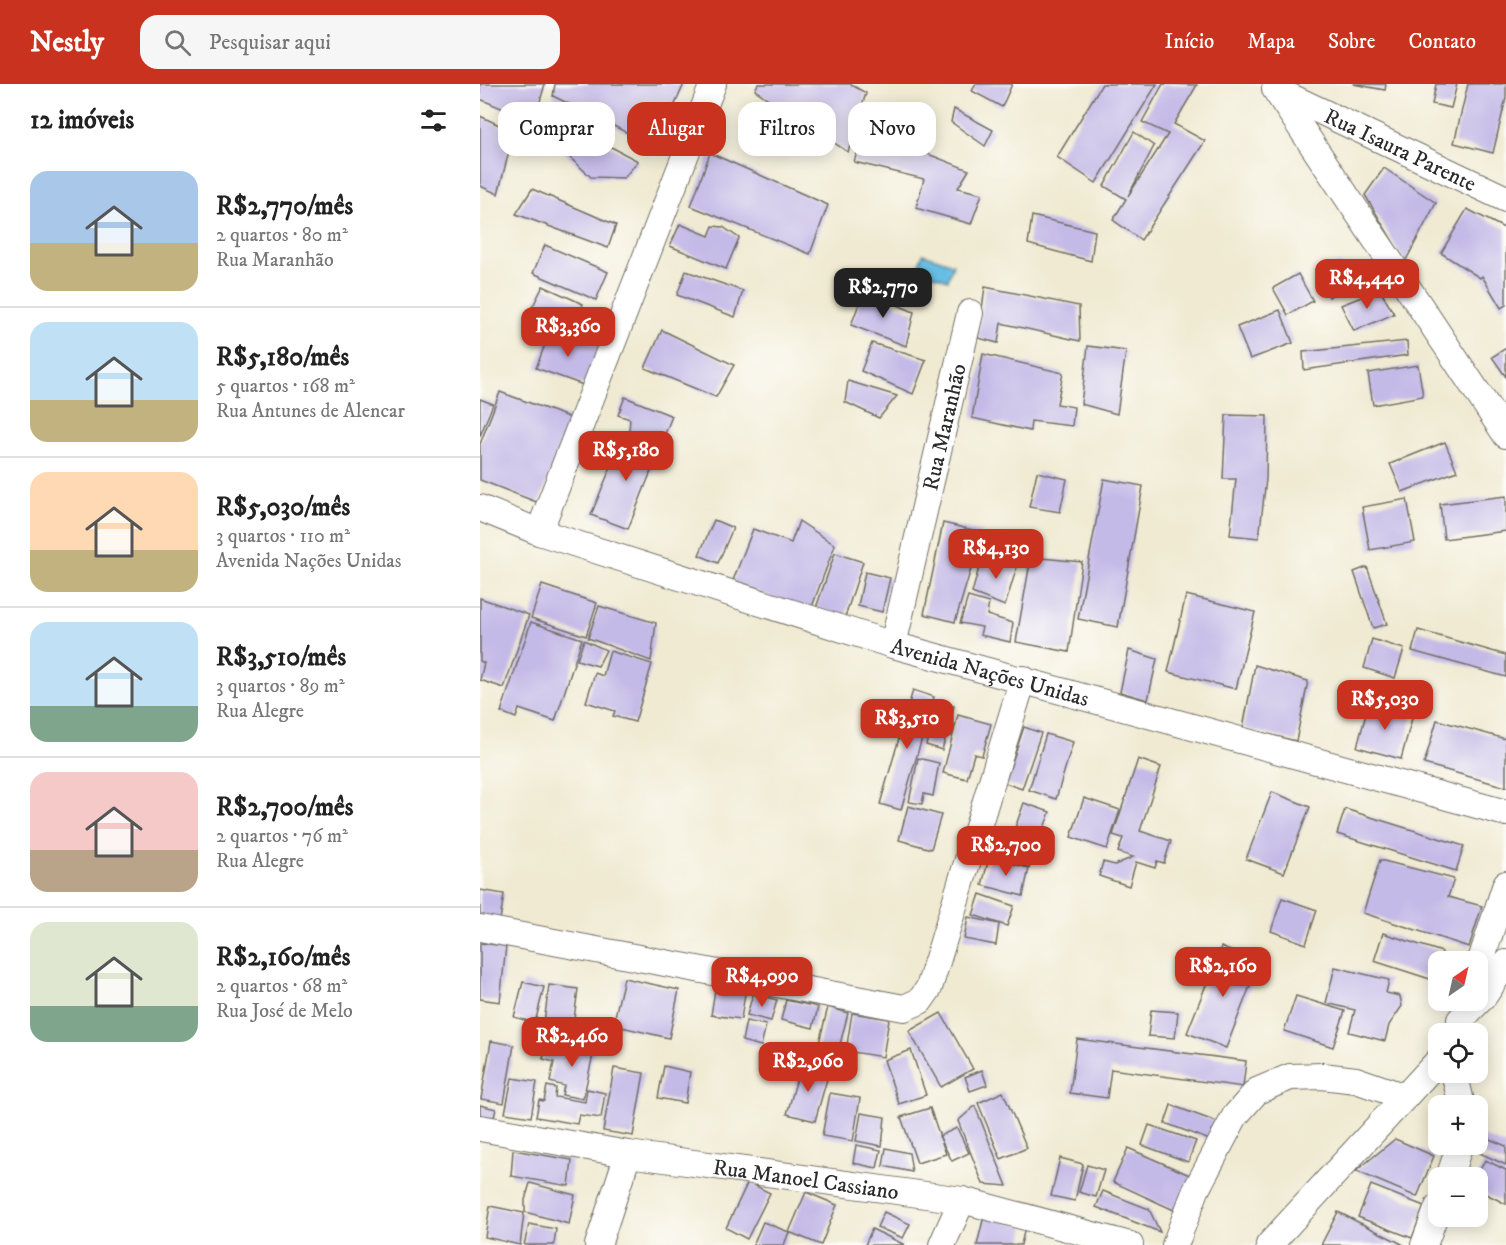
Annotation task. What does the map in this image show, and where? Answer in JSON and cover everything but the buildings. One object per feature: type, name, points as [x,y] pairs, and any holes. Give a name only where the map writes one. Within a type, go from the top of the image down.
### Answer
[{"type":"street","points":[[539,532],[713,84]]},
{"type":"street","points":[[1270,87],[1506,435]]},
{"type":"street","name":"Rua Isaura Parente","points":[[1270,87],[1506,199]]},
{"type":"street","name":"Rua Maranhão","points":[[893,645],[970,313]]},
{"type":"street","name":"Avenida Nações Unidas","points":[[480,508],[539,532],[893,645],[1506,813]]},
{"type":"street","points":[[480,928],[904,1008],[920,1001],[929,988],[1023,679]]},
{"type":"street","points":[[1484,951],[1506,884]]},
{"type":"street","points":[[1461,1018],[1484,996],[1506,963]]},
{"type":"street","points":[[1269,1245],[1428,1072]]},
{"type":"street","points":[[1175,1245],[1196,1190],[1234,1116],[1257,1091],[1290,1077],[1322,1076],[1356,1080],[1405,1097]]},
{"type":"street","name":"Rua Manoel Cassiano","points":[[480,1128],[628,1154],[962,1200],[1130,1245]]},
{"type":"street","points":[[598,1245],[628,1154]]},
{"type":"street","points":[[942,1245],[962,1200]]},
{"type":"street","points":[[1424,1245],[1431,1227]]},
{"type":"water","points":[[923,254],[953,264],[948,280],[917,269]]}]
